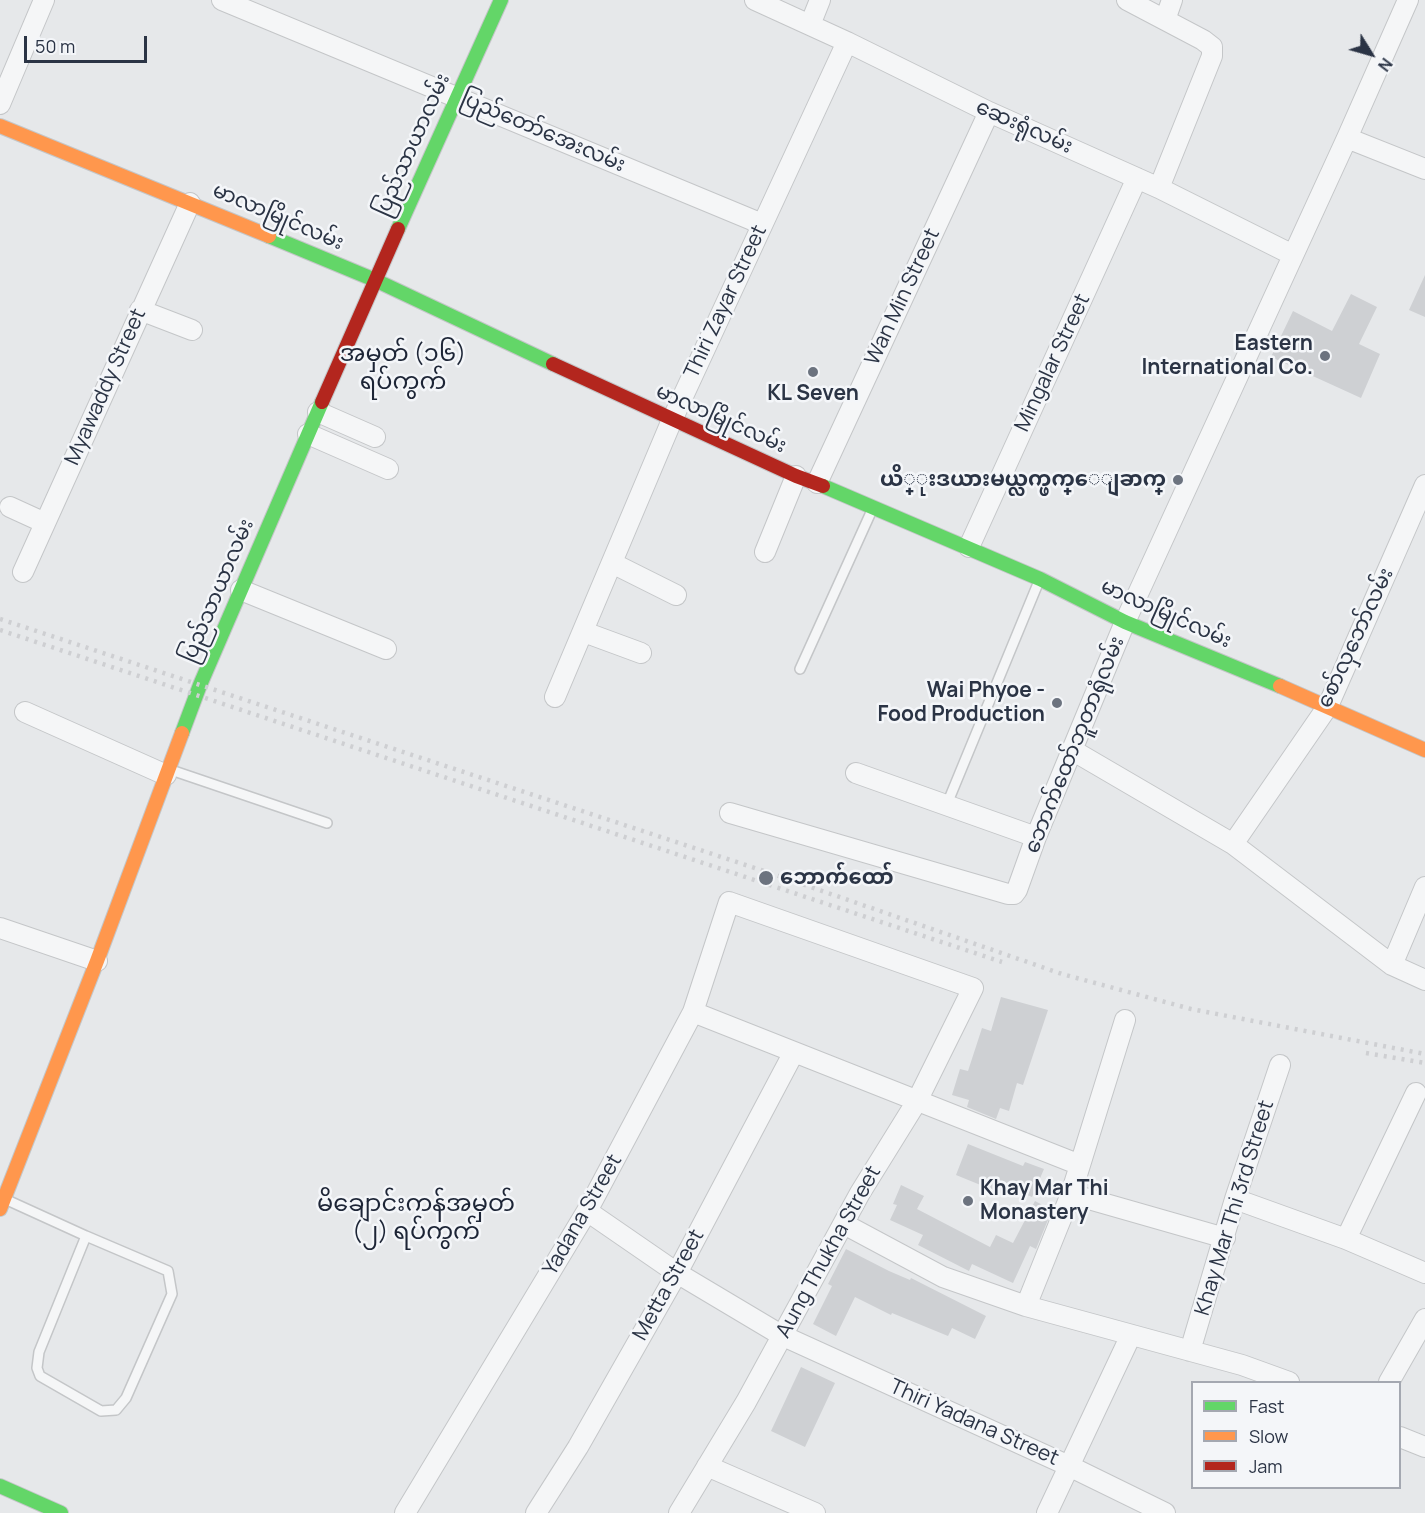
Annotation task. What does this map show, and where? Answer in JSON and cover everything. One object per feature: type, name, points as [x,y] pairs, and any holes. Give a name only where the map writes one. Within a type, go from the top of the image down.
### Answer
[{"type":"street","points":[[0,104],[44,0]]},
{"type":"street","name":"ပြည်တော်အေးလမ်း","points":[[222,0],[762,224]]},
{"type":"street","name":"ပြည်သာယာလမ်း","points":[[2,1204],[97,961],[200,684],[375,280],[501,0]]},
{"type":"street","name":"ဆေးရုံလမ်း","points":[[755,0],[847,42],[989,112],[1159,188],[1293,255]]},
{"type":"street","points":[[810,25],[820,0]]},
{"type":"street","points":[[1127,0],[1212,47],[1212,56],[1159,188]]},
{"type":"street","points":[[1165,20],[1172,0]]},
{"type":"street","name":"ဘောက်ထော်ဘူတာရုံလမ်း","points":[[730,813],[1014,894],[1125,622],[1408,0]]},
{"type":"street","name":"Thiri Zayar Street","points":[[555,698],[672,420],[847,42]]},
{"type":"street","name":"Wan Min Street","points":[[817,483],[989,112]]},
{"type":"street","name":"မာလာမြိုင်လမ်း","points":[[0,126],[375,280],[796,476],[969,547],[1040,579],[1125,622],[1328,706],[1425,750]]},
{"type":"street","points":[[1347,138],[1425,169]]},
{"type":"street","name":"Mingalar Street","points":[[969,547],[1137,178]]},
{"type":"street","name":"Myawaddy Street","points":[[23,572],[190,203]]},
{"type":"street","points":[[140,310],[192,330]]},
{"type":"street","points":[[318,412],[375,437]]},
{"type":"street","points":[[309,434],[388,469]]},
{"type":"street","points":[[765,552],[796,476]]},
{"type":"street","name":"စော်လှဘော်လမ်း","points":[[1233,844],[1328,706],[1425,484]]},
{"type":"street","points":[[10,507],[45,523]]},
{"type":"street","points":[[612,563],[676,595]]},
{"type":"street","points":[[241,590],[386,649]]},
{"type":"street","points":[[584,632],[641,653]]},
{"type":"street","points":[[25,712],[167,772]]},
{"type":"street","points":[[1072,750],[1233,844],[1392,964],[1425,980]]},
{"type":"street","points":[[856,773],[1036,837]]},
{"type":"street","points":[[1392,964],[1425,887]]},
{"type":"street","name":"Yadana Street","points":[[405,1513],[587,1211],[693,1012],[729,902],[973,988]]},
{"type":"street","points":[[0,928],[97,961]]},
{"type":"street","name":"Aung Thukha Street","points":[[679,1513],[746,1402],[860,1193],[917,1101],[973,988]]},
{"type":"street","points":[[693,1012],[1080,1165]]},
{"type":"street","points":[[1026,1306],[1071,1194],[1125,1020]]},
{"type":"street","name":"Metta Street","points":[[536,1513],[578,1447],[677,1273],[794,1052]]},
{"type":"street","name":"Khay Mar Thi 3rd Street","points":[[1190,1351],[1235,1199],[1280,1065]]},
{"type":"street","points":[[1346,1239],[1416,1093]]},
{"type":"street","points":[[1071,1194],[1225,1238]]},
{"type":"street","points":[[1235,1199],[1346,1239],[1425,1273]]},
{"type":"street","name":"Thiri Yadana Street","points":[[587,1211],[677,1273],[781,1335],[1069,1466],[1165,1513]]},
{"type":"street","points":[[844,1224],[943,1277],[1026,1306],[1242,1365],[1284,1381]]},
{"type":"street","points":[[1390,1381],[1425,1319]]},
{"type":"street","points":[[1047,1513],[1131,1335]]},
{"type":"street","points":[[1401,1437],[1425,1447]]},
{"type":"street","points":[[707,1466],[815,1513]]},
{"type":"street","points":[[0,1486],[60,1513]]},
{"type":"lane","points":[[800,669],[873,507]]},
{"type":"lane","points":[[947,804],[1040,579]]},
{"type":"lane","points":[[167,772],[327,823]]},
{"type":"lane","points":[[2,1204],[86,1236],[168,1271],[172,1294],[126,1398],[116,1410],[102,1411],[40,1376],[37,1368],[39,1352],[86,1236]]},
{"type":"building","points":[[1425,275],[1425,317],[1409,310]]},
{"type":"building","name":"Eastern International Co.","points":[[1351,294],[1377,307],[1359,344],[1380,354],[1361,398],[1271,357],[1293,311],[1332,331]]},
{"type":"building","points":[[1001,997],[1048,1010],[1023,1085],[1017,1083],[1009,1111],[1000,1108],[996,1119],[967,1107],[969,1100],[952,1095],[960,1069],[968,1071],[982,1028],[991,1031]]},
{"type":"building","points":[[968,1144],[1023,1166],[1025,1162],[1044,1169],[1032,1197],[1009,1187],[1005,1195],[956,1175]]},
{"type":"building","points":[[901,1185],[924,1196],[917,1209],[990,1247],[996,1235],[1013,1243],[1035,1201],[1052,1210],[1036,1249],[1030,1246],[1013,1283],[972,1264],[969,1271],[918,1245],[923,1235],[890,1220],[897,1205],[893,1204]]},
{"type":"building","points":[[846,1249],[889,1271],[910,1280],[911,1278],[986,1316],[975,1339],[952,1328],[948,1336],[892,1313],[891,1315],[855,1297],[836,1336],[813,1324],[832,1286],[828,1284]]},
{"type":"building","points":[[801,1367],[835,1383],[805,1447],[771,1431]]},
{"type":"railway","points":[[0,619],[776,875],[1062,974],[1191,1009],[1425,1054]]},
{"type":"railway","points":[[0,630],[1002,962]]},
{"type":"railway","points":[[1366,1053],[1425,1063]]},
{"type":"traffic: fast","points":[[398,229],[501,0]]},
{"type":"traffic: fast","points":[[269,236],[375,280],[553,364]]},
{"type":"traffic: fast","points":[[182,733],[200,685],[322,402]]},
{"type":"traffic: fast","points":[[823,486],[1040,579],[1125,622],[1280,686]]},
{"type":"traffic: fast","points":[[0,1486],[61,1513]]},
{"type":"traffic: slow","points":[[0,126],[269,236]]},
{"type":"traffic: slow","points":[[1280,686],[1425,750]]},
{"type":"traffic: slow","points":[[0,1209],[97,961],[182,733]]},
{"type":"traffic: jam","points":[[322,402],[398,229]]},
{"type":"traffic: jam","points":[[553,364],[796,476],[823,486]]},
{"type":"place","name":"Eastern International Co.","points":[[1325,356]]},
{"type":"place","name":"KL Seven","points":[[813,372]]},
{"type":"place","name":"ယိ္ုးဒယားမယ္လက္ဖက္ေျခာက္","points":[[1178,480]]},
{"type":"place","name":"Wai Phyoe - Food Production","points":[[1057,703]]},
{"type":"place","name":"ဘောက်ထော်","points":[[766,878]]},
{"type":"place","name":"Khay Mar Thi Monastery","points":[[968,1201]]},
{"type":"district","name":"အမှတ် (၁၆) ရပ်ကွက်","points":[[403,368]]},
{"type":"district","name":"မိချောင်းကန်အမှတ် (၂) ရပ်ကွက်","points":[[416,1218]]}]
